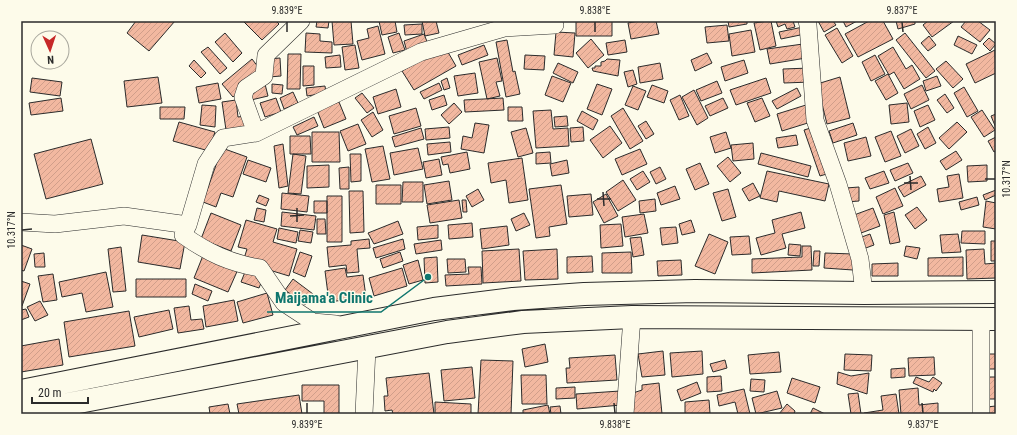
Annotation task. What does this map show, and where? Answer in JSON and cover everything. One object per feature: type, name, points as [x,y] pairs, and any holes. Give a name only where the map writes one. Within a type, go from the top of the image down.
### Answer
[{"type":"highway","points":[[21,391],[434,309],[513,299],[584,294],[695,291],[864,293],[996,292]]},
{"type":"highway","points":[[21,413],[447,332],[523,322],[632,318],[988,319]]},
{"type":"street","points":[[256,133],[243,97],[246,88],[264,76],[266,55],[301,21]]},
{"type":"street","points":[[807,21],[815,120],[838,184],[860,259],[864,293]]},
{"type":"street","points":[[357,325],[313,322],[284,303],[260,268],[240,265],[202,249],[183,235],[188,225],[206,164],[222,138],[256,133],[421,52],[504,28],[555,25]]},
{"type":"street","points":[[21,222],[55,224],[124,216],[188,225]]},
{"type":"street","points":[[625,414],[632,318]]},
{"type":"street","points":[[981,414],[988,319]]},
{"type":"street","points":[[364,414],[367,348]]},
{"type":"building","points":[[136,21],[175,21],[149,51],[127,33]]},
{"type":"building","points":[[243,21],[276,21],[279,24],[262,40]]},
{"type":"building","points":[[317,21],[329,21],[328,28],[316,27]]},
{"type":"building","points":[[332,21],[351,21],[353,44],[334,45]]},
{"type":"building","points":[[379,21],[395,21],[397,32],[382,35]]},
{"type":"building","points":[[422,21],[436,21],[439,33],[425,36]]},
{"type":"building","points":[[576,21],[612,21],[612,36],[576,36]]},
{"type":"building","points":[[639,21],[656,21],[659,34],[631,39],[628,23]]},
{"type":"building","points":[[728,21],[747,21],[747,24],[729,27]]},
{"type":"building","points":[[771,21],[776,46],[760,50],[754,23]]},
{"type":"building","points":[[776,21],[793,21],[795,27],[787,29],[785,24],[778,27]]},
{"type":"building","points":[[818,21],[833,21],[836,25],[824,32]]},
{"type":"building","points":[[843,21],[857,21],[846,27]]},
{"type":"building","points":[[869,21],[883,21],[893,39],[858,57],[845,34]]},
{"type":"building","points":[[896,21],[915,21],[915,24],[898,29]]},
{"type":"building","points":[[928,21],[954,21],[932,37],[923,25]]},
{"type":"building","points":[[966,21],[978,21],[990,30],[980,42],[961,27]]},
{"type":"building","points":[[422,24],[422,34],[405,35],[404,25]]},
{"type":"building","points":[[727,25],[729,41],[707,43],[705,27]]},
{"type":"building","points":[[378,26],[385,54],[362,60],[357,41],[369,38],[367,29]]},
{"type":"building","points":[[803,27],[805,34],[781,39],[779,32]]},
{"type":"building","points":[[837,28],[853,56],[842,63],[825,35]]},
{"type":"building","points":[[751,30],[755,52],[732,56],[729,34]]},
{"type":"building","points":[[556,32],[575,33],[573,57],[554,55]]},
{"type":"building","points":[[225,33],[242,53],[233,62],[215,42]]},
{"type":"building","points":[[306,33],[320,34],[320,41],[332,42],[332,53],[305,52]]},
{"type":"building","points":[[399,33],[405,50],[393,53],[388,37]]},
{"type":"building","points":[[905,33],[935,71],[926,78],[896,40]]},
{"type":"building","points":[[424,34],[428,44],[407,52],[404,41]]},
{"type":"building","points":[[929,36],[936,45],[928,51],[921,43]]},
{"type":"building","points":[[958,36],[977,45],[972,54],[954,45]]},
{"type":"building","points":[[989,38],[996,44],[990,51],[983,44]]},
{"type":"building","points":[[591,39],[604,55],[588,68],[576,53]]},
{"type":"building","points":[[507,40],[513,72],[515,71],[520,94],[506,97],[496,42]]},
{"type":"building","points":[[625,40],[627,52],[608,55],[606,43]]},
{"type":"building","points":[[803,44],[806,58],[770,64],[767,49]]},
{"type":"building","points":[[355,45],[359,68],[345,70],[342,47]]},
{"type":"building","points":[[484,45],[488,55],[462,65],[458,55]]},
{"type":"building","points":[[208,47],[227,68],[220,74],[201,52]]},
{"type":"building","points":[[445,47],[456,66],[414,90],[402,71]]},
{"type":"building","points":[[893,47],[906,69],[912,65],[920,79],[904,89],[894,72],[889,75],[878,56]]},
{"type":"building","points":[[995,50],[996,73],[975,83],[966,64]]},
{"type":"building","points":[[707,53],[712,63],[695,71],[691,60]]},
{"type":"building","points":[[288,54],[301,54],[300,89],[287,89]]},
{"type":"building","points":[[340,55],[341,67],[326,68],[325,57]]},
{"type":"building","points":[[525,55],[545,56],[544,70],[524,69]]},
{"type":"building","points":[[875,55],[885,74],[871,81],[862,62]]},
{"type":"building","points":[[280,58],[281,76],[269,77],[267,59]]},
{"type":"building","points":[[497,58],[502,81],[496,82],[500,96],[487,99],[479,62]]},
{"type":"building","points":[[252,59],[262,72],[233,97],[222,84]]},
{"type":"building","points":[[607,59],[620,60],[618,76],[593,71],[592,68],[595,68],[595,66],[601,66],[601,62]]},
{"type":"building","points":[[194,60],[206,73],[201,78],[189,66]]},
{"type":"building","points":[[744,60],[748,73],[725,81],[721,67]]},
{"type":"building","points":[[946,61],[963,79],[953,88],[936,69]]},
{"type":"building","points":[[558,63],[578,72],[573,83],[553,73]]},
{"type":"building","points":[[660,63],[663,79],[640,83],[638,67]]},
{"type":"building","points":[[303,66],[314,66],[314,85],[303,86]]},
{"type":"building","points":[[810,68],[811,82],[784,83],[783,69]]},
{"type":"building","points":[[633,70],[637,84],[628,87],[624,72]]},
{"type":"building","points":[[475,73],[478,93],[458,96],[454,76]]},
{"type":"building","points":[[888,74],[898,93],[886,100],[875,81]]},
{"type":"building","points":[[552,76],[571,83],[563,102],[545,95]]},
{"type":"building","points":[[937,76],[941,86],[926,91],[923,81]]},
{"type":"building","points":[[158,77],[162,103],[127,107],[124,81]]},
{"type":"building","points":[[840,77],[850,118],[827,124],[817,84]]},
{"type":"building","points":[[32,78],[62,82],[60,96],[30,92]]},
{"type":"building","points":[[447,78],[450,88],[444,90],[441,81]]},
{"type":"building","points":[[766,78],[771,93],[736,105],[730,90]]},
{"type":"building","points":[[717,81],[722,93],[701,101],[696,90]]},
{"type":"building","points":[[218,83],[221,99],[199,103],[196,87]]},
{"type":"building","points":[[439,83],[442,90],[424,99],[420,92]]},
{"type":"building","points":[[265,84],[268,96],[251,100],[248,88]]},
{"type":"building","points":[[272,84],[283,85],[282,94],[272,93]]},
{"type":"building","points":[[597,84],[612,89],[602,115],[587,109]]},
{"type":"building","points":[[652,85],[668,91],[664,103],[647,97]]},
{"type":"building","points":[[922,85],[929,100],[911,109],[904,94]]},
{"type":"building","points":[[325,86],[326,93],[307,96],[306,88]]},
{"type":"building","points":[[633,86],[646,91],[638,110],[625,105]]},
{"type":"building","points":[[964,87],[978,111],[967,117],[954,93]]},
{"type":"building","points":[[797,88],[801,96],[777,109],[772,101]]},
{"type":"building","points":[[396,89],[401,107],[378,114],[373,97]]},
{"type":"building","points":[[694,90],[708,118],[697,125],[682,97]]},
{"type":"building","points":[[293,92],[298,103],[284,109],[280,98]]},
{"type":"building","points":[[362,93],[374,108],[367,113],[355,98]]},
{"type":"building","points":[[945,94],[954,108],[947,113],[937,100]]},
{"type":"building","points":[[444,95],[447,105],[432,110],[429,100]]},
{"type":"building","points":[[680,95],[689,116],[679,120],[670,100]]},
{"type":"building","points":[[61,98],[63,111],[31,115],[29,103]]},
{"type":"building","points":[[276,98],[281,112],[265,117],[260,103]]},
{"type":"building","points":[[503,98],[504,110],[465,112],[464,100]]},
{"type":"building","points":[[723,98],[728,108],[710,116],[705,106]]},
{"type":"building","points":[[762,98],[770,116],[755,122],[747,103]]},
{"type":"building","points":[[236,100],[238,117],[247,116],[249,126],[226,130],[222,102]]},
{"type":"building","points":[[339,102],[346,119],[324,128],[317,110]]},
{"type":"building","points":[[454,103],[462,112],[449,124],[441,115]]},
{"type":"building","points":[[907,103],[909,122],[891,124],[889,105]]},
{"type":"building","points":[[202,105],[216,106],[215,127],[200,125]]},
{"type":"building","points":[[806,105],[811,122],[782,131],[777,114]]},
{"type":"building","points":[[928,105],[935,120],[920,127],[914,111]]},
{"type":"building","points":[[160,107],[185,107],[184,119],[160,119]]},
{"type":"building","points":[[508,107],[522,107],[523,121],[508,121]]},
{"type":"building","points":[[416,108],[421,126],[394,134],[389,116]]},
{"type":"building","points":[[623,108],[643,141],[630,149],[611,116]]},
{"type":"building","points":[[551,110],[553,129],[568,128],[569,146],[536,148],[533,111]]},
{"type":"building","points":[[982,110],[995,130],[984,137],[971,117]]},
{"type":"building","points":[[582,111],[598,120],[593,130],[577,121]]},
{"type":"building","points":[[373,112],[383,130],[372,137],[361,120]]},
{"type":"building","points":[[996,114],[996,128],[991,116]]},
{"type":"building","points":[[567,116],[568,126],[555,127],[554,117]]},
{"type":"building","points":[[314,117],[318,126],[297,135],[293,127]]},
{"type":"building","points":[[646,121],[654,134],[646,139],[638,126]]},
{"type":"building","points":[[179,122],[215,132],[209,151],[173,141]]},
{"type":"building","points":[[957,122],[967,132],[949,149],[939,138]]},
{"type":"building","points":[[475,123],[489,125],[484,153],[461,149],[463,136],[472,138]]},
{"type":"building","points":[[853,123],[857,135],[833,143],[829,131]]},
{"type":"building","points":[[358,124],[366,144],[348,151],[340,131]]},
{"type":"building","points":[[610,126],[622,143],[603,158],[590,140]]},
{"type":"building","points":[[449,127],[450,138],[426,140],[425,129]]},
{"type":"building","points":[[583,127],[584,141],[571,142],[570,128]]},
{"type":"building","points":[[814,127],[830,173],[820,176],[804,130]]},
{"type":"building","points":[[928,127],[936,143],[925,149],[917,134]]},
{"type":"building","points":[[421,128],[424,139],[395,147],[392,137]]},
{"type":"building","points":[[526,128],[533,153],[518,157],[511,132]]},
{"type":"building","points":[[911,129],[919,146],[905,153],[897,136]]},
{"type":"building","points":[[891,131],[901,156],[885,162],[875,137]]},
{"type":"building","points":[[312,132],[339,132],[340,162],[312,162]]},
{"type":"building","points":[[726,132],[731,148],[715,153],[710,137]]},
{"type":"building","points":[[796,135],[798,145],[778,148],[776,138]]},
{"type":"building","points":[[290,136],[310,136],[311,154],[290,154]]},
{"type":"building","points":[[866,137],[871,156],[848,161],[844,143]]},
{"type":"building","points":[[996,137],[996,151],[994,152],[988,141]]},
{"type":"building","points":[[91,139],[103,184],[46,199],[34,154]]},
{"type":"building","points":[[450,142],[451,152],[428,155],[427,144]]},
{"type":"building","points":[[753,143],[754,159],[733,161],[731,145]]},
{"type":"building","points":[[283,144],[288,186],[279,188],[274,146]]},
{"type":"building","points":[[383,146],[390,179],[372,182],[365,149]]},
{"type":"building","points":[[222,148],[247,157],[233,197],[221,193],[216,207],[203,202]]},
{"type":"building","points":[[418,148],[423,169],[394,175],[390,153]]},
{"type":"building","points":[[640,149],[647,164],[622,175],[615,159]]},
{"type":"building","points":[[956,151],[962,160],[946,170],[940,161]]},
{"type":"building","points":[[467,152],[470,169],[450,173],[448,164],[443,165],[441,157]]},
{"type":"building","points":[[550,152],[551,163],[536,164],[536,153]]},
{"type":"building","points":[[761,153],[811,166],[808,177],[758,164]]},
{"type":"building","points":[[293,154],[306,156],[301,194],[288,193]]},
{"type":"building","points":[[350,154],[361,154],[361,181],[351,182]]},
{"type":"building","points":[[728,157],[741,173],[730,182],[717,166]]},
{"type":"building","points":[[522,158],[528,200],[509,203],[506,180],[491,183],[488,163]]},
{"type":"building","points":[[439,159],[442,175],[426,178],[423,162]]},
{"type":"building","points":[[248,160],[271,168],[266,182],[243,174]]},
{"type":"building","points":[[567,160],[569,173],[552,176],[550,164]]},
{"type":"building","points":[[700,163],[709,184],[695,190],[686,169]]},
{"type":"building","points":[[908,163],[913,173],[895,181],[890,170]]},
{"type":"building","points":[[329,165],[329,187],[307,188],[307,166]]},
{"type":"building","points":[[987,165],[987,181],[968,182],[967,166]]},
{"type":"building","points":[[349,167],[349,189],[340,189],[339,168]]},
{"type":"building","points":[[660,167],[666,179],[656,184],[650,172]]},
{"type":"building","points":[[643,171],[650,182],[637,190],[630,179]]},
{"type":"building","points":[[767,171],[829,184],[825,201],[779,191],[777,202],[760,198]]},
{"type":"building","points":[[884,171],[889,183],[870,189],[865,178]]},
{"type":"building","points":[[959,174],[963,198],[939,202],[937,189],[949,187],[947,176]]},
{"type":"building","points":[[921,176],[926,185],[904,197],[898,187]]},
{"type":"building","points":[[623,180],[636,200],[618,211],[606,192]]},
{"type":"building","points":[[449,181],[452,200],[427,204],[424,185]]},
{"type":"building","points":[[403,182],[423,182],[423,202],[402,202]]},
{"type":"building","points":[[753,183],[760,196],[749,201],[742,189]]},
{"type":"building","points":[[376,185],[401,185],[401,204],[376,204]]},
{"type":"building","points":[[561,185],[567,224],[549,227],[550,236],[536,238],[529,189]]},
{"type":"building","points":[[675,186],[680,199],[661,205],[657,193]]},
{"type":"building","points":[[859,187],[859,201],[846,202],[846,188]]},
{"type":"building","points":[[895,188],[903,206],[883,214],[876,197]]},
{"type":"building","points":[[478,189],[484,200],[472,207],[466,196]]},
{"type":"building","points":[[728,189],[736,217],[722,221],[713,193]]},
{"type":"building","points":[[996,190],[996,195],[985,200],[983,195]]},
{"type":"building","points":[[349,191],[363,191],[364,232],[350,233]]},
{"type":"building","points":[[282,193],[309,196],[307,212],[281,209]]},
{"type":"building","points":[[591,194],[593,215],[569,217],[567,196]]},
{"type":"building","points":[[606,194],[618,216],[604,223],[593,202]]},
{"type":"building","points":[[259,195],[269,199],[266,206],[256,202]]},
{"type":"building","points":[[327,196],[342,196],[342,242],[327,242]]},
{"type":"building","points":[[977,197],[979,205],[961,210],[959,202]]},
{"type":"building","points":[[655,199],[656,211],[640,213],[639,201]]},
{"type":"building","points":[[459,200],[462,218],[430,223],[427,205]]},
{"type":"building","points":[[462,200],[466,200],[467,212],[463,212]]},
{"type":"building","points":[[314,201],[327,201],[327,213],[314,213]]},
{"type":"building","points":[[986,201],[996,203],[996,229],[983,227]]},
{"type":"building","points":[[917,207],[927,220],[915,229],[905,215]]},
{"type":"building","points":[[257,208],[266,210],[264,222],[254,220]]},
{"type":"building","points":[[873,208],[880,226],[861,233],[854,215]]},
{"type":"building","points":[[282,212],[316,216],[314,230],[281,226]]},
{"type":"building","points":[[801,212],[805,228],[782,234],[786,248],[761,255],[756,238],[775,233],[772,220]]},
{"type":"building","points":[[894,212],[900,242],[890,244],[884,215]]},
{"type":"building","points":[[211,213],[241,225],[231,251],[201,239]]},
{"type":"building","points":[[524,213],[530,225],[516,231],[511,219]]},
{"type":"building","points":[[644,214],[648,233],[625,237],[622,217]]},
{"type":"building","points":[[317,219],[325,219],[326,234],[317,234]]},
{"type":"building","points":[[246,220],[277,229],[273,242],[297,249],[289,276],[243,262],[247,249],[238,247]]},
{"type":"building","points":[[691,220],[695,232],[682,235],[679,224]]},
{"type":"building","points":[[398,221],[403,234],[374,244],[368,233]]},
{"type":"building","points":[[472,223],[473,237],[449,239],[448,225]]},
{"type":"building","points":[[621,224],[623,246],[601,248],[600,225]]},
{"type":"building","points":[[438,225],[438,238],[418,240],[417,227]]},
{"type":"building","points":[[507,226],[509,245],[482,249],[480,229]]},
{"type":"building","points":[[676,227],[678,243],[662,245],[660,228]]},
{"type":"building","points":[[279,228],[298,232],[296,243],[277,239]]},
{"type":"building","points":[[300,230],[313,232],[311,243],[298,241]]},
{"type":"building","points":[[962,231],[985,231],[985,244],[961,243]]},
{"type":"building","points":[[709,234],[728,242],[715,274],[695,266]]},
{"type":"building","points":[[870,234],[874,245],[863,249],[859,238]]},
{"type":"building","points":[[958,234],[961,252],[942,253],[940,235]]},
{"type":"building","points":[[142,235],[185,242],[180,269],[138,262]]},
{"type":"building","points":[[749,236],[751,254],[732,255],[730,237]]},
{"type":"building","points":[[641,237],[644,255],[633,257],[630,238]]},
{"type":"building","points":[[369,239],[370,248],[357,249],[359,272],[347,273],[346,265],[329,267],[327,247],[351,245],[351,241]]},
{"type":"building","points":[[403,239],[405,249],[376,258],[373,248]]},
{"type":"building","points":[[441,240],[442,250],[416,254],[414,244]]},
{"type":"building","points":[[991,241],[996,241],[996,261],[991,261]]},
{"type":"building","points":[[789,244],[801,245],[800,256],[788,255]]},
{"type":"building","points":[[21,245],[32,249],[24,271],[21,270]]},
{"type":"building","points":[[802,246],[811,246],[812,270],[752,273],[752,259],[802,257]]},
{"type":"building","points":[[906,246],[920,248],[917,259],[904,256]]},
{"type":"building","points":[[121,247],[126,291],[113,292],[108,249]]},
{"type":"building","points":[[519,249],[521,281],[483,283],[482,251]]},
{"type":"building","points":[[557,249],[558,279],[525,280],[523,251]]},
{"type":"building","points":[[984,249],[985,264],[996,263],[996,278],[967,279],[966,250]]},
{"type":"building","points":[[814,251],[820,251],[819,266],[813,266]]},
{"type":"building","points":[[300,252],[312,256],[305,277],[293,272]]},
{"type":"building","points":[[400,252],[403,261],[383,268],[380,259]]},
{"type":"building","points":[[631,252],[632,273],[602,273],[602,253]]},
{"type":"building","points":[[44,253],[45,267],[35,267],[34,254]]},
{"type":"building","points":[[204,253],[239,267],[228,292],[194,278]]},
{"type":"building","points":[[825,253],[853,254],[853,270],[824,268]]},
{"type":"building","points":[[592,256],[593,272],[567,273],[567,257]]},
{"type":"building","points":[[437,257],[438,282],[425,283],[424,258]]},
{"type":"building","points":[[963,257],[963,276],[928,276],[928,258]]},
{"type":"building","points":[[447,259],[465,259],[466,272],[448,273]]},
{"type":"building","points":[[418,260],[423,280],[409,284],[403,265]]},
{"type":"building","points":[[681,260],[682,275],[658,276],[657,261]]},
{"type":"building","points":[[898,263],[898,276],[872,276],[872,264]]},
{"type":"building","points":[[468,267],[481,267],[482,284],[446,286],[445,275],[469,274]]},
{"type":"building","points":[[345,268],[347,277],[363,275],[366,297],[329,302],[325,271]]},
{"type":"building","points":[[402,268],[407,286],[374,296],[369,278]]},
{"type":"building","points":[[106,272],[113,307],[86,312],[82,293],[62,297],[59,282]]},
{"type":"building","points":[[245,272],[263,278],[259,288],[241,282]]},
{"type":"building","points":[[53,274],[57,300],[43,302],[38,276]]},
{"type":"building","points":[[136,279],[186,279],[186,297],[136,297]]},
{"type":"building","points":[[293,279],[313,294],[305,305],[285,290]]},
{"type":"building","points":[[21,281],[30,284],[22,306],[21,306]]},
{"type":"building","points":[[195,284],[212,291],[208,301],[192,294]]},
{"type":"building","points":[[267,293],[273,315],[243,323],[237,302]]},
{"type":"building","points":[[234,300],[238,321],[206,327],[203,306]]},
{"type":"building","points":[[40,301],[48,315],[35,321],[27,307]]},
{"type":"building","points":[[189,306],[191,320],[202,319],[204,329],[178,333],[174,308]]},
{"type":"building","points":[[26,309],[29,317],[21,320],[21,310]]},
{"type":"building","points":[[169,310],[173,329],[139,337],[134,317]]},
{"type":"building","points":[[129,311],[135,346],[69,357],[64,322]]},
{"type":"building","points":[[59,339],[63,365],[21,372],[21,346]]},
{"type":"building","points":[[545,344],[548,362],[525,367],[522,349]]},
{"type":"building","points":[[663,351],[665,375],[642,377],[638,354]]},
{"type":"building","points":[[702,351],[703,374],[672,377],[670,353]]},
{"type":"building","points":[[779,352],[781,372],[750,374],[748,355]]},
{"type":"building","points":[[845,354],[872,355],[871,371],[844,370]]},
{"type":"building","points":[[985,354],[996,354],[996,369],[985,369]]},
{"type":"building","points":[[615,355],[617,380],[567,383],[566,368],[570,368],[569,358]]},
{"type":"building","points":[[934,357],[935,375],[909,376],[908,358]]},
{"type":"building","points":[[481,360],[513,361],[511,414],[478,414]]},
{"type":"building","points":[[725,360],[727,368],[713,372],[710,364]]},
{"type":"building","points":[[472,367],[475,398],[444,401],[441,370]]},
{"type":"building","points":[[905,368],[905,377],[891,378],[891,369]]},
{"type":"building","points":[[838,372],[851,376],[869,373],[867,394],[837,384]]},
{"type":"building","points":[[429,373],[434,414],[393,414],[392,410],[385,411],[384,396],[388,396],[386,378]]},
{"type":"building","points":[[521,375],[546,375],[547,404],[522,404]]},
{"type":"building","points":[[721,376],[722,391],[707,392],[707,377]]},
{"type":"building","points":[[916,377],[929,382],[933,377],[942,383],[936,391],[934,389],[933,392],[913,383]]},
{"type":"building","points":[[983,377],[996,377],[996,399],[983,399]]},
{"type":"building","points":[[792,378],[820,387],[815,403],[787,393]]},
{"type":"building","points":[[751,379],[765,380],[764,392],[750,391]]},
{"type":"building","points":[[697,382],[701,393],[681,401],[677,390]]},
{"type":"building","points":[[659,383],[662,414],[632,414],[630,394],[642,390],[642,385]]},
{"type":"building","points":[[302,385],[339,385],[339,414],[324,414],[324,401],[302,401]]},
{"type":"building","points":[[575,387],[575,398],[556,399],[556,388]]},
{"type":"building","points":[[918,388],[919,405],[938,403],[938,414],[901,414],[899,390]]},
{"type":"building","points":[[744,389],[750,414],[738,414],[735,402],[719,406],[717,395]]},
{"type":"building","points":[[620,391],[621,405],[577,409],[576,394]]},
{"type":"building","points":[[777,391],[782,408],[756,414],[752,398]]},
{"type":"building","points":[[858,393],[861,414],[851,414],[848,394]]},
{"type":"building","points":[[896,394],[899,414],[864,413],[883,410],[881,396]]},
{"type":"building","points":[[299,395],[302,414],[239,414],[237,404]]},
{"type":"building","points":[[709,400],[710,413],[685,414],[685,402]]},
{"type":"building","points":[[435,402],[471,404],[471,414],[435,414]]},
{"type":"building","points":[[228,404],[230,414],[210,414],[209,407]]},
{"type":"building","points":[[787,404],[795,411],[794,414],[779,414]]},
{"type":"building","points":[[548,405],[550,414],[523,414],[523,410]]},
{"type":"building","points":[[560,406],[561,414],[551,414],[550,407]]},
{"type":"building","points":[[996,406],[996,414],[987,414],[986,407]]},
{"type":"building","points":[[813,408],[825,414],[810,414]]},
{"type":"place","name":"Maijama'a Clinic","points":[[428,277]]}]
